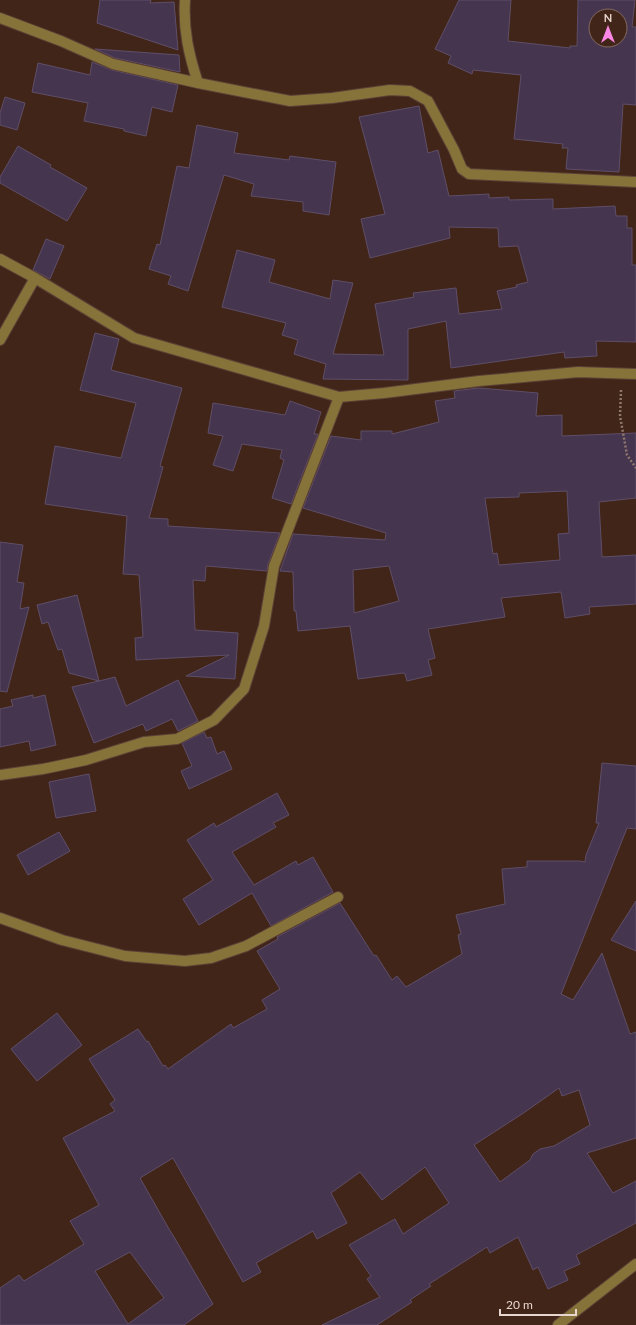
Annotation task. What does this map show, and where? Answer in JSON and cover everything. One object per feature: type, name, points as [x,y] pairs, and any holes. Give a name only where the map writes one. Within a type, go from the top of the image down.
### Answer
[{"type":"street","points":[[185,0],[184,16],[188,51],[198,83]]},
{"type":"street","points":[[0,18],[61,41],[113,64],[198,83],[290,101],[332,98],[390,90],[410,91],[428,101],[454,150],[462,169],[469,174],[636,182]]},
{"type":"street","points":[[0,259],[35,278],[134,338],[339,397],[384,393],[479,380],[570,373],[636,374]]},
{"type":"street","points":[[0,340],[35,278]]},
{"type":"street","points":[[0,775],[44,769],[86,760],[144,742],[177,739],[214,720],[244,689],[264,626],[274,566],[339,397]]},
{"type":"street","points":[[0,918],[62,940],[125,956],[185,962],[211,958],[246,946],[338,897]]},
{"type":"street","points":[[558,1325],[636,1264]]},
{"type":"path","points":[[622,374],[620,416],[627,455],[636,468]]},
{"type":"building","points":[[100,0],[151,0],[150,3],[174,2],[178,50],[97,23]]},
{"type":"building","points":[[459,0],[511,0],[508,41],[570,48],[570,46],[577,46],[578,0],[635,0],[632,27],[636,27],[636,105],[623,104],[619,172],[566,169],[568,148],[562,148],[563,144],[514,139],[521,75],[473,70],[472,74],[448,63],[451,56],[435,49]]},
{"type":"building","points":[[95,49],[179,55],[180,72],[115,58]]},
{"type":"building","points":[[92,62],[112,70],[178,85],[172,112],[152,107],[146,136],[124,131],[124,129],[84,121],[88,103],[32,92],[38,63],[90,75]]},
{"type":"building","points":[[5,97],[25,103],[17,130],[0,125],[0,113]]},
{"type":"building","points":[[419,106],[428,153],[438,150],[449,196],[489,194],[489,198],[509,197],[509,200],[553,199],[553,209],[615,206],[616,216],[627,216],[627,228],[632,228],[632,265],[636,265],[636,342],[596,341],[597,356],[565,358],[564,352],[451,368],[446,321],[408,329],[408,380],[323,379],[326,364],[294,354],[298,340],[282,335],[286,323],[222,307],[237,250],[275,260],[269,282],[330,299],[333,280],[353,283],[333,354],[384,355],[375,304],[414,297],[413,293],[456,288],[459,314],[502,309],[497,291],[517,287],[516,285],[528,282],[518,246],[499,247],[498,228],[449,227],[450,238],[370,258],[361,219],[385,214],[359,117]]},
{"type":"building","points":[[197,125],[238,133],[234,153],[289,160],[290,156],[336,162],[329,215],[303,211],[303,202],[251,196],[254,184],[224,175],[188,291],[168,284],[171,276],[149,269],[157,244],[160,245],[177,166],[189,168]]},
{"type":"building","points":[[18,146],[51,165],[50,167],[87,188],[67,221],[0,183],[0,177]]},
{"type":"building","points":[[46,239],[64,246],[50,279],[33,270]]},
{"type":"building","points":[[95,333],[119,339],[111,370],[182,388],[160,466],[163,467],[149,518],[168,519],[168,526],[280,533],[268,564],[267,571],[206,566],[205,581],[193,580],[195,630],[238,633],[235,679],[186,676],[229,655],[136,660],[135,638],[143,637],[139,575],[123,574],[127,516],[45,504],[55,446],[121,458],[136,403],[80,390]]},
{"type":"building","points":[[479,388],[538,393],[536,416],[562,415],[562,436],[636,433],[636,498],[599,502],[602,557],[636,555],[636,604],[589,607],[590,614],[565,618],[561,592],[501,598],[505,617],[428,629],[435,658],[428,660],[432,675],[407,681],[405,674],[403,673],[358,679],[350,626],[298,631],[296,611],[294,611],[293,572],[280,571],[293,534],[385,540],[386,533],[303,508],[331,436],[361,440],[361,431],[392,431],[392,434],[439,422],[435,401],[455,398],[454,391]],"holes":[[[567,491],[569,533],[558,534],[560,560],[499,565],[497,553],[493,554],[485,498],[519,497],[519,493]],[[389,566],[399,601],[354,613],[353,570]]]},
{"type":"building","points":[[290,401],[321,412],[314,434],[318,434],[291,504],[272,498],[284,460],[280,458],[282,450],[242,444],[233,471],[213,465],[223,436],[208,433],[213,403],[285,415]]},
{"type":"building","points":[[0,542],[23,545],[17,582],[24,583],[20,609],[29,607],[7,692],[0,691]]},
{"type":"building","points":[[77,595],[99,681],[69,673],[62,649],[58,650],[48,622],[42,624],[37,605]]},
{"type":"building","points":[[115,677],[126,706],[178,680],[198,721],[178,731],[172,719],[146,731],[143,724],[94,743],[72,687]]},
{"type":"building","points":[[33,695],[33,698],[45,695],[56,745],[31,751],[29,741],[0,747],[0,709],[13,706],[11,700]]},
{"type":"building","points":[[204,732],[207,738],[211,737],[217,754],[224,751],[232,769],[189,789],[181,771],[192,766],[182,743]]},
{"type":"building","points":[[602,763],[636,766],[636,829],[627,828],[561,994],[573,1000],[602,953],[630,1034],[636,1032],[636,1138],[587,1153],[613,1193],[636,1181],[636,1223],[576,1255],[580,1264],[564,1271],[568,1280],[548,1289],[538,1267],[533,1270],[518,1237],[490,1253],[487,1247],[429,1284],[431,1286],[410,1300],[412,1302],[377,1325],[322,1325],[380,1297],[367,1279],[371,1276],[349,1245],[395,1219],[403,1234],[449,1203],[425,1167],[382,1200],[360,1172],[331,1193],[347,1223],[317,1239],[313,1231],[256,1263],[261,1272],[243,1282],[173,1158],[140,1178],[213,1304],[184,1325],[0,1325],[0,1288],[19,1275],[24,1281],[84,1244],[70,1221],[99,1205],[63,1138],[115,1111],[110,1104],[115,1100],[89,1059],[138,1029],[147,1042],[148,1041],[163,1066],[165,1065],[168,1069],[231,1024],[233,1028],[267,1009],[262,1000],[280,989],[257,951],[278,939],[277,937],[340,903],[374,956],[376,955],[392,980],[397,976],[406,987],[462,954],[458,935],[461,934],[456,915],[505,904],[502,869],[527,867],[527,861],[585,862],[586,855],[599,823],[596,823]],"holes":[[[559,1088],[562,1096],[579,1090],[590,1125],[554,1146],[540,1149],[533,1154],[530,1160],[500,1182],[474,1145]],[[130,1252],[164,1298],[128,1324],[95,1271]]]},
{"type":"building","points":[[89,774],[96,811],[56,818],[49,782]]},
{"type":"building","points":[[277,793],[289,815],[273,823],[276,827],[232,852],[254,885],[296,861],[298,865],[313,857],[333,892],[271,926],[252,893],[199,925],[183,899],[213,880],[187,840],[214,823],[216,827]]},
{"type":"building","points":[[59,832],[70,851],[28,875],[17,855]]},
{"type":"building","points":[[636,901],[636,951],[611,940]]},
{"type":"building","points":[[57,1013],[82,1045],[37,1081],[11,1049]]}]
